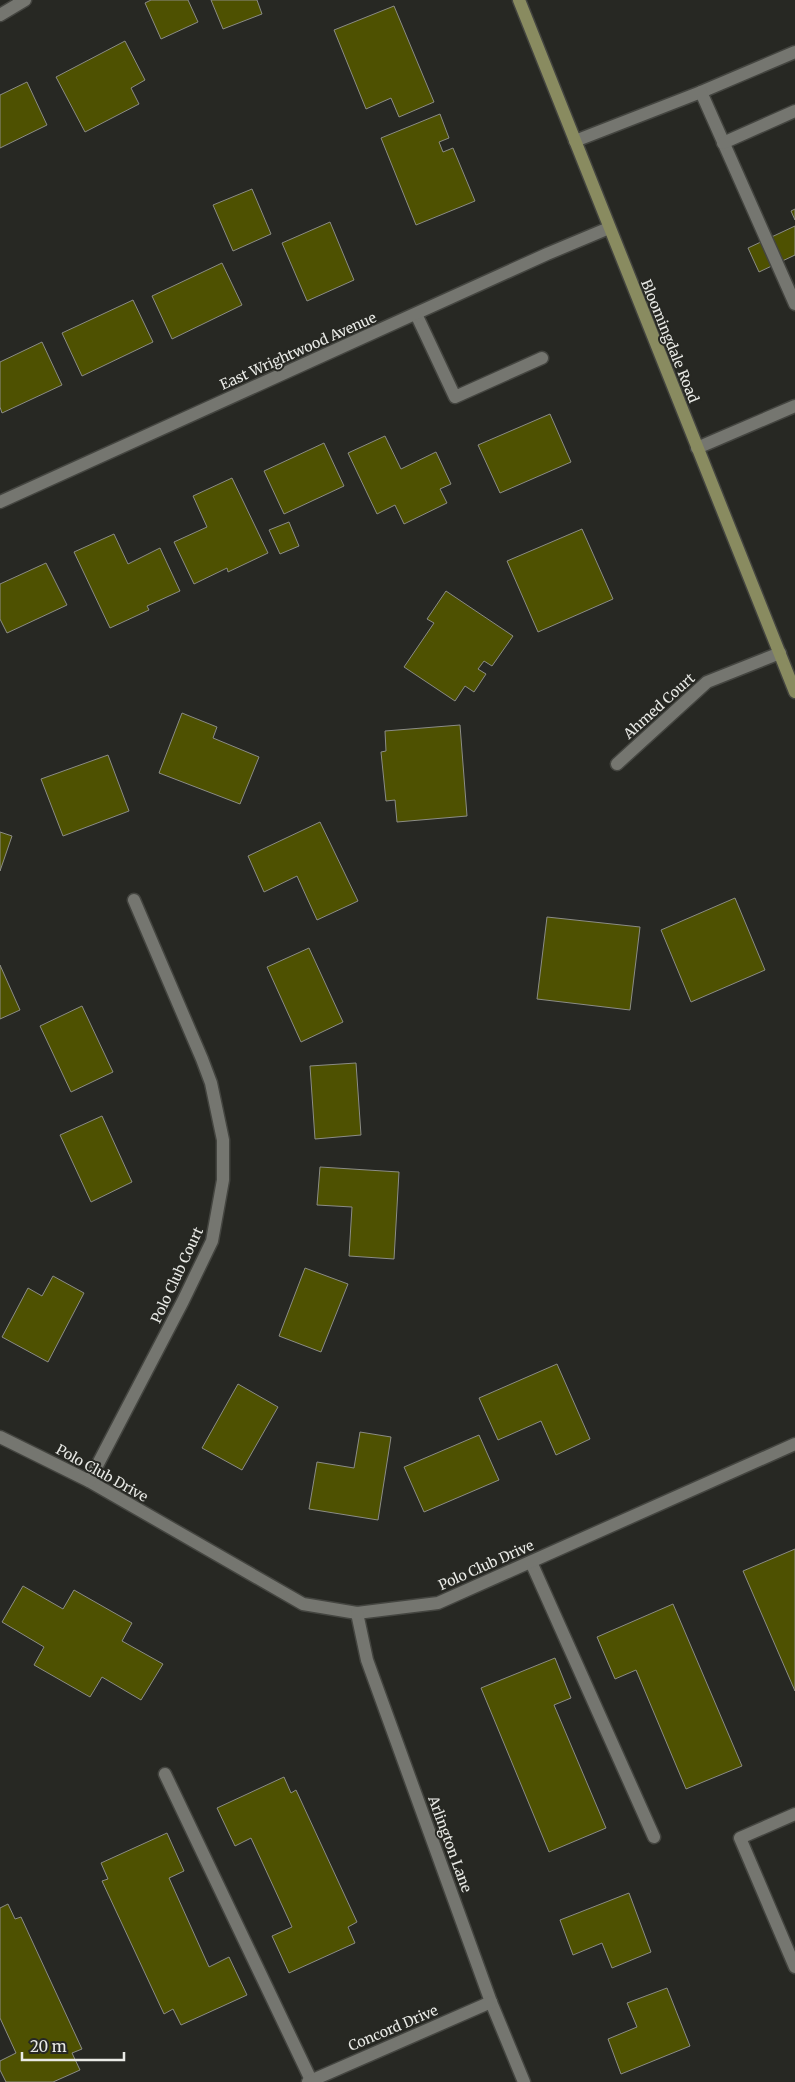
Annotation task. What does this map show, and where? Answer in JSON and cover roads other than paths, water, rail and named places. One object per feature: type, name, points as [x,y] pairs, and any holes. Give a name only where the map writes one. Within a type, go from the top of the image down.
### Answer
[{"type":"main road","name":"Bloomingdale Road","points":[[519,0],[795,692]]},
{"type":"street","points":[[0,15],[25,0]]},
{"type":"street","points":[[575,141],[701,92],[795,52]]},
{"type":"street","points":[[701,92],[795,304]]},
{"type":"street","points":[[723,143],[795,111]]},
{"type":"street","name":"East Wrightwood Avenue","points":[[0,502],[609,228]]},
{"type":"street","points":[[416,314],[455,397],[542,358]]},
{"type":"street","points":[[697,448],[795,406]]},
{"type":"street","name":"Ahmed Court","points":[[617,764],[707,682],[780,653]]},
{"type":"street","name":"Polo Club Court","points":[[89,1481],[184,1301],[212,1241],[219,1212],[223,1180],[223,1140],[211,1083],[134,900]]},
{"type":"street","name":"Polo Club Drive","points":[[0,1436],[89,1481],[303,1604],[357,1613],[438,1603],[794,1447]]},
{"type":"street","points":[[530,1562],[654,1837]]},
{"type":"street","name":"Arlington Lane","points":[[357,1613],[367,1660],[491,2002],[524,2082]]},
{"type":"street","points":[[165,1774],[309,2081]]},
{"type":"street","points":[[795,1814],[740,1838],[795,1967]]},
{"type":"street","name":"Concord Drive","points":[[309,2081],[491,2002]]}]
